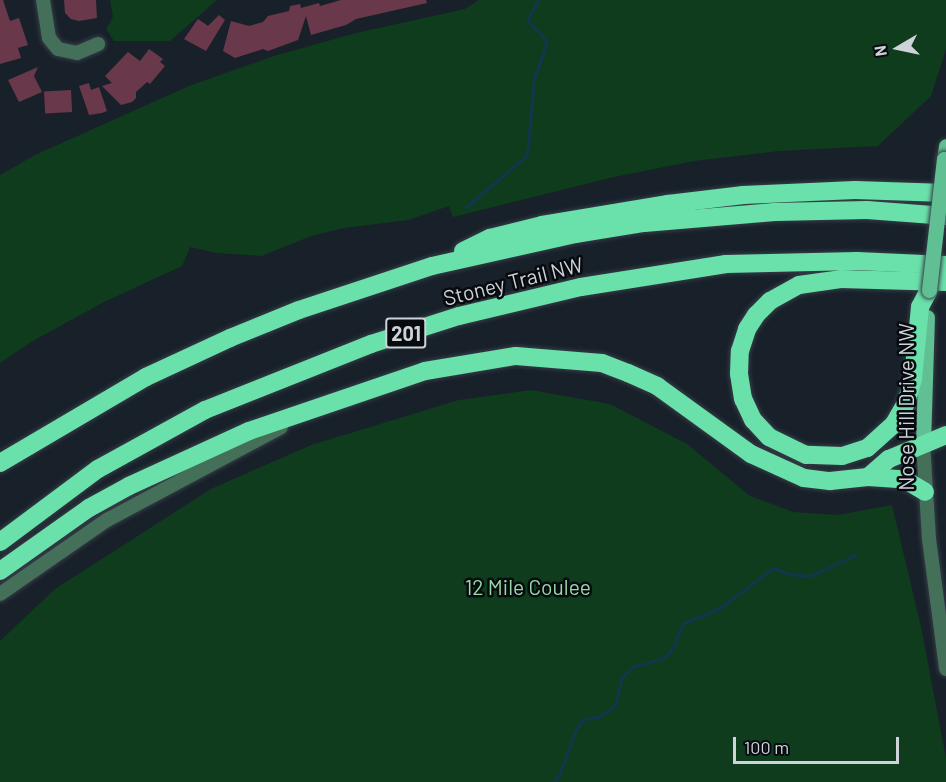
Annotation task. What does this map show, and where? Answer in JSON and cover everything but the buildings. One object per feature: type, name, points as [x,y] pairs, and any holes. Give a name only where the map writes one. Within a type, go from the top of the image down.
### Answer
[{"type":"highway","points":[[432,266],[490,238],[542,225],[668,204],[743,195],[855,190],[946,193]]},
{"type":"highway","name":"Stoney Trail NW","points":[[0,463],[146,377],[230,338],[299,310],[432,266],[575,234],[644,223],[786,212],[867,210],[946,216]]},
{"type":"highway","name":"Stoney Trail NW","points":[[0,542],[98,469],[206,410],[371,344],[459,316],[581,287],[726,264],[857,261],[946,266]]},
{"type":"highway","points":[[929,290],[920,307],[922,328],[913,379],[906,403],[894,424],[867,447],[842,456],[806,455],[769,437],[753,420],[743,399],[739,374],[740,351],[747,329],[756,315],[770,302],[799,285],[830,280],[862,278],[946,282]]},
{"type":"highway","points":[[0,571],[89,508],[129,486],[249,431],[425,371],[516,356],[602,363],[657,386],[751,454],[804,478],[830,481],[868,477],[907,481],[925,492]]},
{"type":"highway","points":[[868,477],[889,459],[946,435]]},
{"type":"main road","points":[[929,290],[945,152]]},
{"type":"main road","name":"Nose Hill Drive NW","points":[[922,328],[923,443]]},
{"type":"street","points":[[43,0],[49,39],[58,49],[77,53],[98,44]]},
{"type":"street","points":[[0,594],[107,520],[304,414]]},
{"type":"street","name":"Nose Hill Drive NW","points":[[923,443],[925,492],[946,669]]},
{"type":"green space","points":[[110,0],[217,0],[170,41],[114,41],[106,29],[113,17]]},
{"type":"green space","points":[[479,0],[946,0],[946,49],[931,96],[878,146],[778,151],[694,161],[614,177],[453,217],[449,206],[408,220],[344,228],[311,236],[262,256],[217,253],[190,247],[182,266],[102,303],[31,342],[0,363],[0,175],[35,155],[189,86],[274,56],[356,33],[465,9]]},
{"type":"green space","name":"12 Mile Coulee","points":[[531,390],[610,404],[687,444],[750,496],[793,512],[838,515],[892,505],[921,627],[946,758],[946,782],[0,782],[0,641],[55,589],[211,489],[311,445],[459,400]]},
{"type":"waterway","points":[[466,207],[527,155],[534,79],[547,41],[527,20],[538,0]]},
{"type":"waterway","points":[[553,782],[559,775],[576,729],[583,720],[600,716],[615,706],[621,679],[632,667],[664,658],[673,648],[682,624],[720,608],[773,568],[790,574],[810,576],[855,555]]}]
